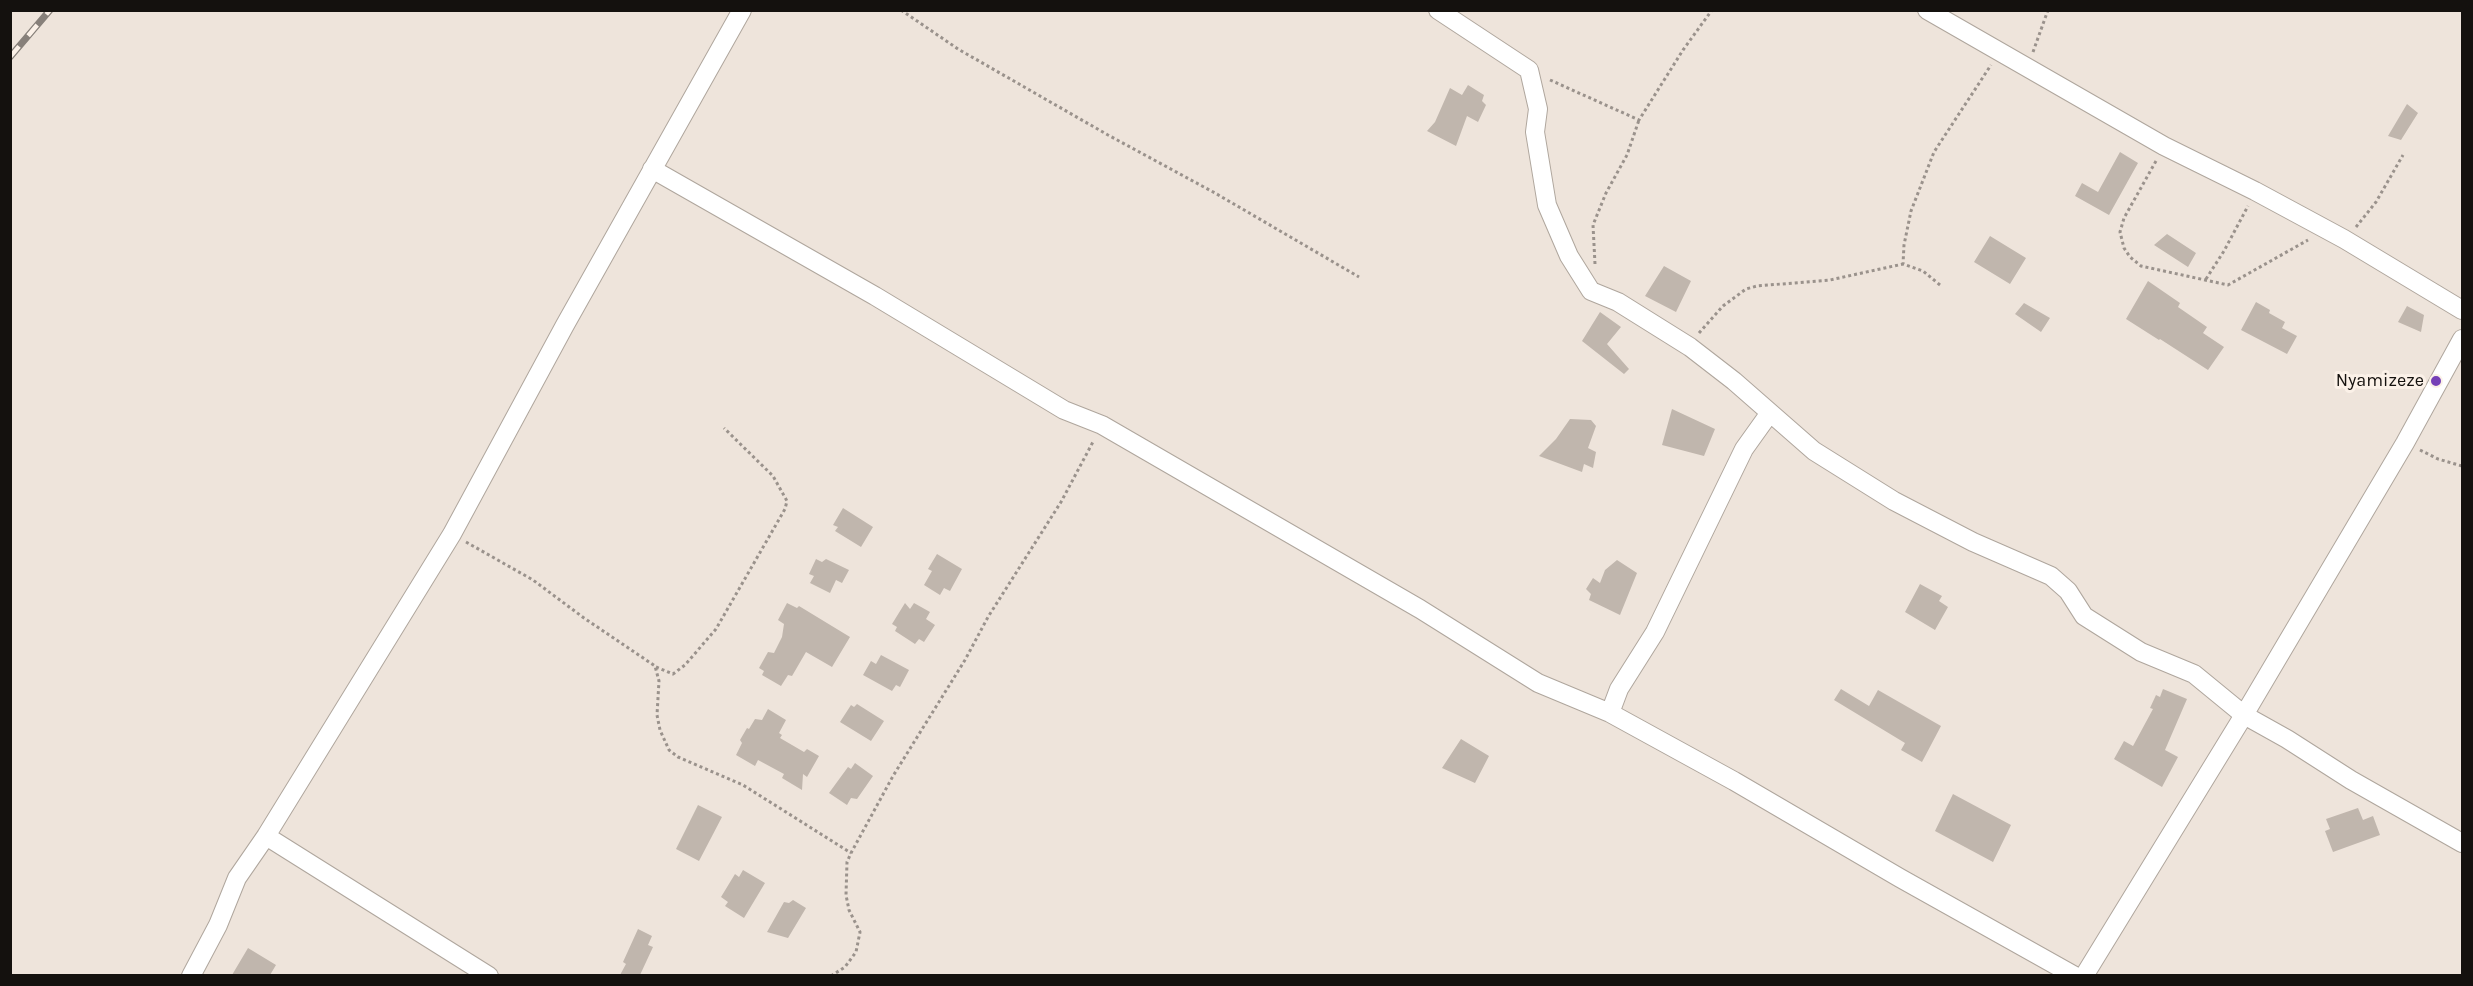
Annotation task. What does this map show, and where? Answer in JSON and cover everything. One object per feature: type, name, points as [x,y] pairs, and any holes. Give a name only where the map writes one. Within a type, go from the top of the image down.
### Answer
[{"type":"street","points":[[191,975],[218,925],[237,878],[266,836],[452,534],[742,10]]},
{"type":"street","points":[[1438,10],[1529,70],[1538,109],[1535,132],[1547,206],[1573,263],[1591,291],[1618,302],[1690,347],[1734,381],[1814,452],[1894,501],[1973,542],[2051,576],[2068,591],[2084,616],[2141,652],[2194,674],[2244,715],[2287,739],[2351,780],[2463,843]]},
{"type":"street","points":[[1927,10],[1999,54],[2164,146],[2336,234],[2463,310]]},
{"type":"street","points":[[652,169],[875,296],[1064,410],[1102,425],[1420,609],[1538,683],[1610,713],[2074,975]]},
{"type":"street","points":[[2084,975],[2244,715],[2405,443],[2463,339]]},
{"type":"street","points":[[1610,713],[1619,689],[1655,632],[1744,448],[1769,414]]},
{"type":"street","points":[[266,836],[489,975]]},
{"type":"path","points":[[901,10],[968,55],[1215,193],[1359,277]]},
{"type":"path","points":[[1591,291],[1596,262],[1593,225],[1606,193],[1627,155],[1639,120],[1683,50],[1712,10]]},
{"type":"path","points":[[2026,68],[2048,10]]},
{"type":"path","points":[[1903,264],[1904,245],[1911,211],[1934,152],[1999,54]]},
{"type":"path","points":[[1529,70],[1639,120]]},
{"type":"path","points":[[2164,146],[2147,181],[2124,218],[2120,231],[2121,241],[2130,257],[2141,266],[2228,285],[2282,253],[2362,222],[2403,155]]},
{"type":"path","points":[[2206,279],[2224,251],[2255,191]]},
{"type":"path","points":[[1690,347],[1717,313],[1746,289],[1757,286],[1830,280],[1903,264],[1923,271],[1940,285]]},
{"type":"path","points":[[831,975],[845,967],[856,952],[860,932],[849,910],[846,895],[847,862],[851,853],[893,776],[965,660],[988,617],[1061,502],[1102,425]]},
{"type":"path","points":[[452,534],[533,580],[655,666],[673,674],[686,665],[716,629],[785,509],[787,501],[773,476],[724,428]]},
{"type":"path","points":[[2405,443],[2438,459],[2463,466]]},
{"type":"path","points":[[655,666],[659,681],[657,715],[660,730],[669,750],[678,757],[743,785],[851,853]]},
{"type":"building","points":[[1468,85],[1484,95],[1482,101],[1486,105],[1478,122],[1467,116],[1456,146],[1427,131],[1435,122],[1450,88],[1462,95]]},
{"type":"building","points":[[2407,104],[2418,113],[2401,140],[2388,136]]},
{"type":"building","points":[[2120,152],[2138,163],[2109,215],[2075,196],[2082,183],[2098,192]]},
{"type":"building","points":[[2167,234],[2196,253],[2188,267],[2154,245]]},
{"type":"building","points":[[1990,236],[2026,258],[2010,284],[1974,262]]},
{"type":"building","points":[[1664,266],[1691,281],[1676,312],[1645,296]]},
{"type":"building","points":[[2148,281],[2180,303],[2178,307],[2207,327],[2203,333],[2224,347],[2208,370],[2126,319]]},
{"type":"building","points":[[2256,302],[2285,322],[2282,328],[2297,336],[2287,354],[2241,330]]},
{"type":"building","points":[[2024,303],[2050,318],[2041,332],[2015,314]]},
{"type":"building","points":[[2407,306],[2424,315],[2421,332],[2398,322]]},
{"type":"building","points":[[1600,312],[1621,327],[1607,344],[1629,369],[1624,374],[1582,341]]},
{"type":"building","points":[[1672,409],[1715,429],[1704,456],[1662,445]]},
{"type":"building","points":[[1570,419],[1591,420],[1596,426],[1588,448],[1596,452],[1593,468],[1584,464],[1582,472],[1539,456],[1556,439]]},
{"type":"building","points":[[843,508],[873,527],[861,547],[835,531],[838,527],[833,525]]},
{"type":"building","points":[[937,554],[962,569],[950,591],[944,588],[940,595],[924,585],[932,571],[928,569]]},
{"type":"building","points":[[816,559],[822,562],[826,559],[849,570],[842,583],[836,580],[830,593],[810,583],[814,576],[809,574]]},
{"type":"building","points":[[1617,560],[1637,573],[1620,615],[1589,600],[1591,594],[1586,589],[1593,578],[1600,583],[1605,570]]},
{"type":"building","points":[[1920,584],[1942,596],[1939,601],[1948,607],[1935,630],[1905,612]]},
{"type":"building","points":[[787,603],[797,608],[799,606],[850,637],[832,667],[806,652],[792,676],[788,675],[781,686],[762,675],[764,671],[759,668],[768,652],[774,653],[782,637],[784,624],[778,620]]},
{"type":"building","points":[[905,603],[910,609],[914,603],[930,612],[926,619],[935,625],[924,642],[919,639],[915,644],[895,631],[897,627],[892,624]]},
{"type":"building","points":[[881,655],[909,670],[900,687],[896,685],[892,691],[863,675],[871,661],[876,664]]},
{"type":"building","points":[[1841,689],[1869,706],[1878,690],[1941,726],[1922,762],[1901,750],[1905,743],[1834,700]]},
{"type":"building","points":[[2163,689],[2187,699],[2165,750],[2178,757],[2162,787],[2114,759],[2124,741],[2133,746],[2153,709],[2150,708],[2156,695],[2160,697]]},
{"type":"building","points":[[857,704],[884,721],[871,741],[840,722],[851,705],[854,707]]},
{"type":"building","points":[[768,709],[786,720],[779,733],[782,735],[780,738],[804,752],[807,749],[819,756],[807,777],[803,774],[802,790],[782,778],[784,774],[758,760],[755,766],[736,755],[742,743],[740,740],[747,728],[749,729],[755,719],[762,720]]},
{"type":"building","points":[[1461,739],[1489,756],[1475,783],[1442,768]]},
{"type":"building","points":[[855,763],[873,776],[857,799],[851,798],[847,805],[829,793],[848,767],[851,769]]},
{"type":"building","points":[[1953,794],[2011,825],[1993,862],[1935,831]]},
{"type":"building","points":[[698,805],[722,817],[699,861],[676,849]]},
{"type":"building","points":[[2358,808],[2363,820],[2373,816],[2380,835],[2333,852],[2325,831],[2330,829],[2326,819]]},
{"type":"building","points":[[743,870],[765,883],[744,918],[725,906],[728,902],[721,897],[735,874],[739,877]]},
{"type":"building","points":[[793,900],[806,908],[788,938],[767,932],[784,902],[789,903]]},
{"type":"building","points":[[638,929],[652,936],[648,945],[653,947],[640,975],[620,975],[626,964],[623,962]]},
{"type":"building","points":[[248,948],[276,965],[270,975],[232,975]]},
{"type":"railway","points":[[10,57],[50,10]]},
{"type":"place","name":"Nyamizeze","points":[[2436,381]]}]
